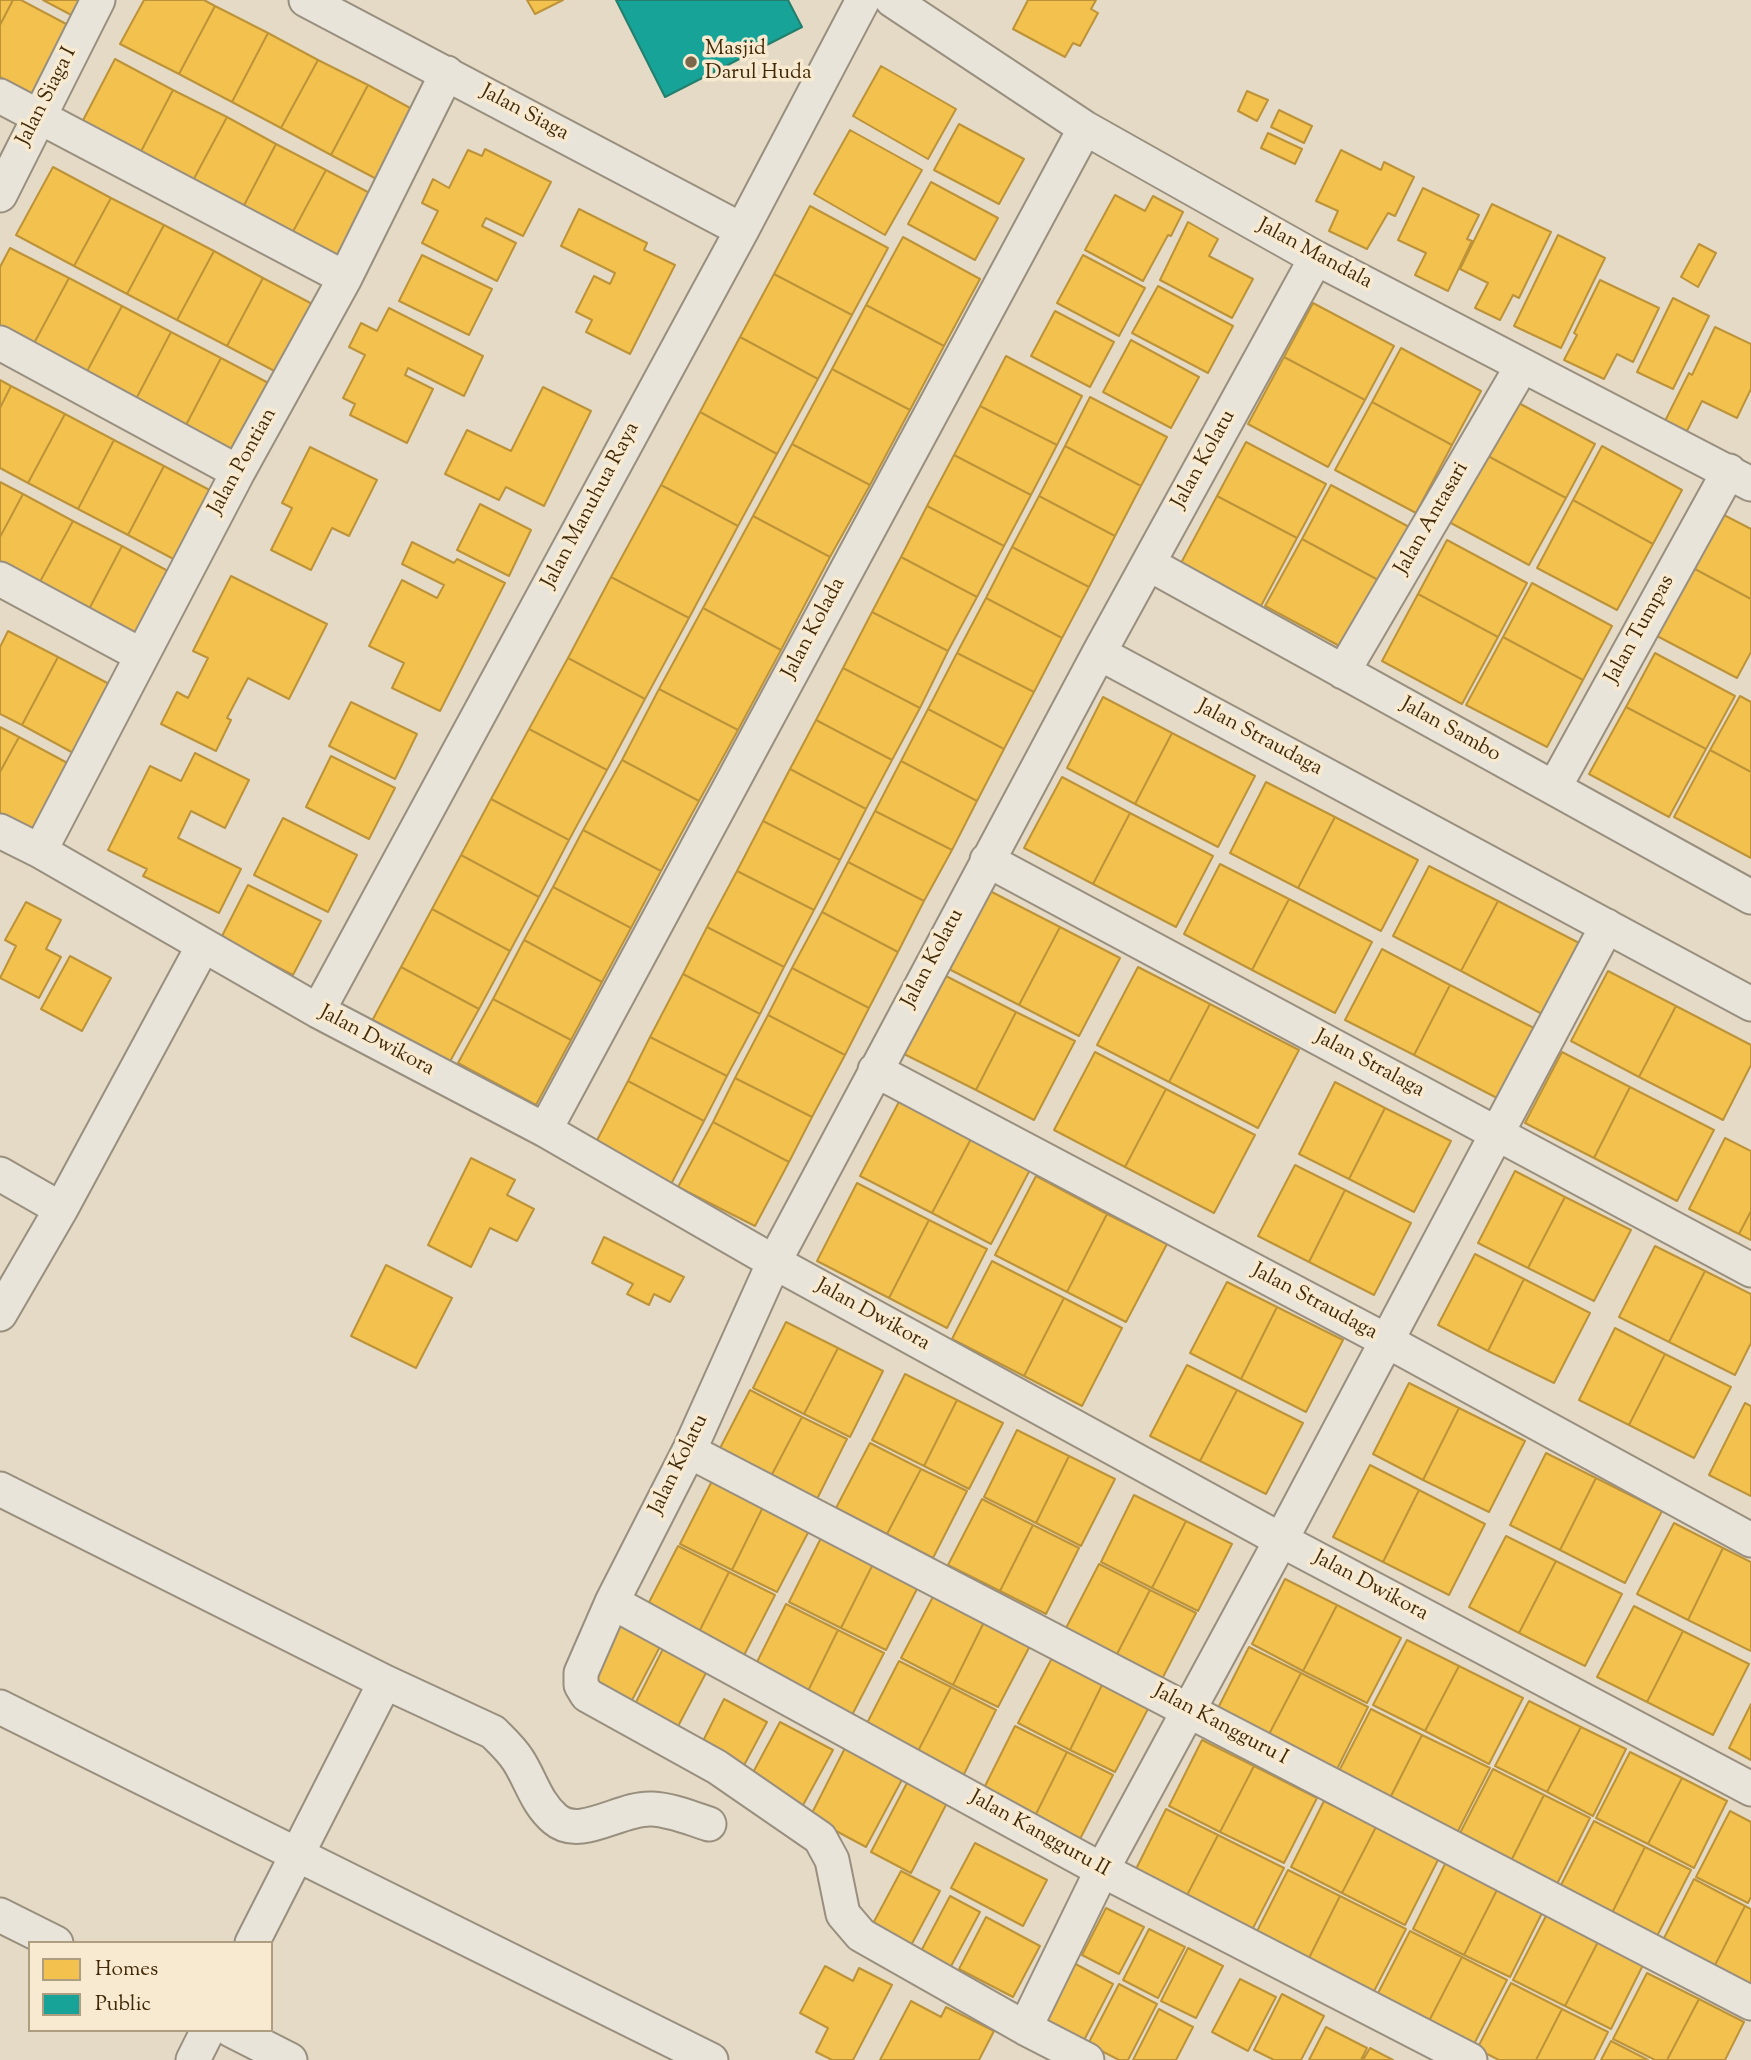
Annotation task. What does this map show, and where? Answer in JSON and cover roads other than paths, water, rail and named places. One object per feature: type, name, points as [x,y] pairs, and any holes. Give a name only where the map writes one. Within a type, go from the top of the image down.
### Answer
[{"type":"street","name":"Jalan Siaga I","points":[[0,195],[97,0]]},
{"type":"street","name":"Jalan Siaga","points":[[306,0],[742,230]]},
{"type":"street","name":"Jalan Manuhua Raya","points":[[318,1011],[742,230],[863,0]]},
{"type":"street","name":"Jalan Mandala","points":[[892,0],[1085,128],[1316,258],[1740,477]]},
{"type":"street","name":"Jalan Pontian","points":[[40,851],[237,472],[345,278],[447,73]]},
{"type":"street","points":[[0,96],[345,278]]},
{"type":"street","name":"Jalan Kolada","points":[[545,1130],[1085,128]]},
{"type":"street","name":"Jalan Kolatu","points":[[1025,2028],[861,1935],[843,1914],[832,1860],[820,1839],[717,1767],[587,1695],[581,1685],[581,1673],[612,1602],[689,1451],[774,1262],[987,860],[1316,258]]},
{"type":"street","points":[[0,343],[237,472]]},
{"type":"street","name":"Jalan Antasari","points":[[1343,672],[1522,366]]},
{"type":"street","name":"Jalan Tumpas","points":[[1554,788],[1740,477]]},
{"type":"street","name":"Jalan Sambo","points":[[1149,564],[1751,897]]},
{"type":"street","points":[[0,579],[141,655]]},
{"type":"street","name":"Jalan Straudaga","points":[[1099,653],[1751,1004]]},
{"type":"street","name":"Jalan Dwikora","points":[[0,831],[40,851],[318,1011],[545,1130],[774,1262],[1281,1540],[1751,1789]]},
{"type":"street","name":"Jalan Stralaga","points":[[987,860],[1751,1270]]},
{"type":"street","points":[[1087,2060],[1025,2028],[1102,1870],[1281,1540],[1607,926]]},
{"type":"street","points":[[0,1314],[61,1209],[203,946]]},
{"type":"street","name":"Jalan Straudaga","points":[[875,1070],[1387,1341],[1751,1540]]},
{"type":"street","points":[[0,1174],[61,1209]]},
{"type":"street","name":"Jalan Kangguru I","points":[[689,1451],[1751,2003]]},
{"type":"street","points":[[0,1489],[385,1682],[493,1732],[508,1745],[520,1762],[529,1785],[544,1808],[565,1826],[578,1827],[635,1810],[651,1809],[677,1813],[709,1824]]},
{"type":"street","name":"Jalan Kangguru II","points":[[612,1602],[1102,1870],[1470,2060]]},
{"type":"street","points":[[253,1941],[385,1682]]},
{"type":"street","points":[[0,1707],[711,2060]]},
{"type":"street","points":[[0,1915],[52,1941]]},
{"type":"street","points":[[193,2060],[207,2032]]},
{"type":"street","points":[[234,2032],[290,2060]]},
{"type":"place","name":"Masjid Darul Huda","points":[[691,62]]}]
